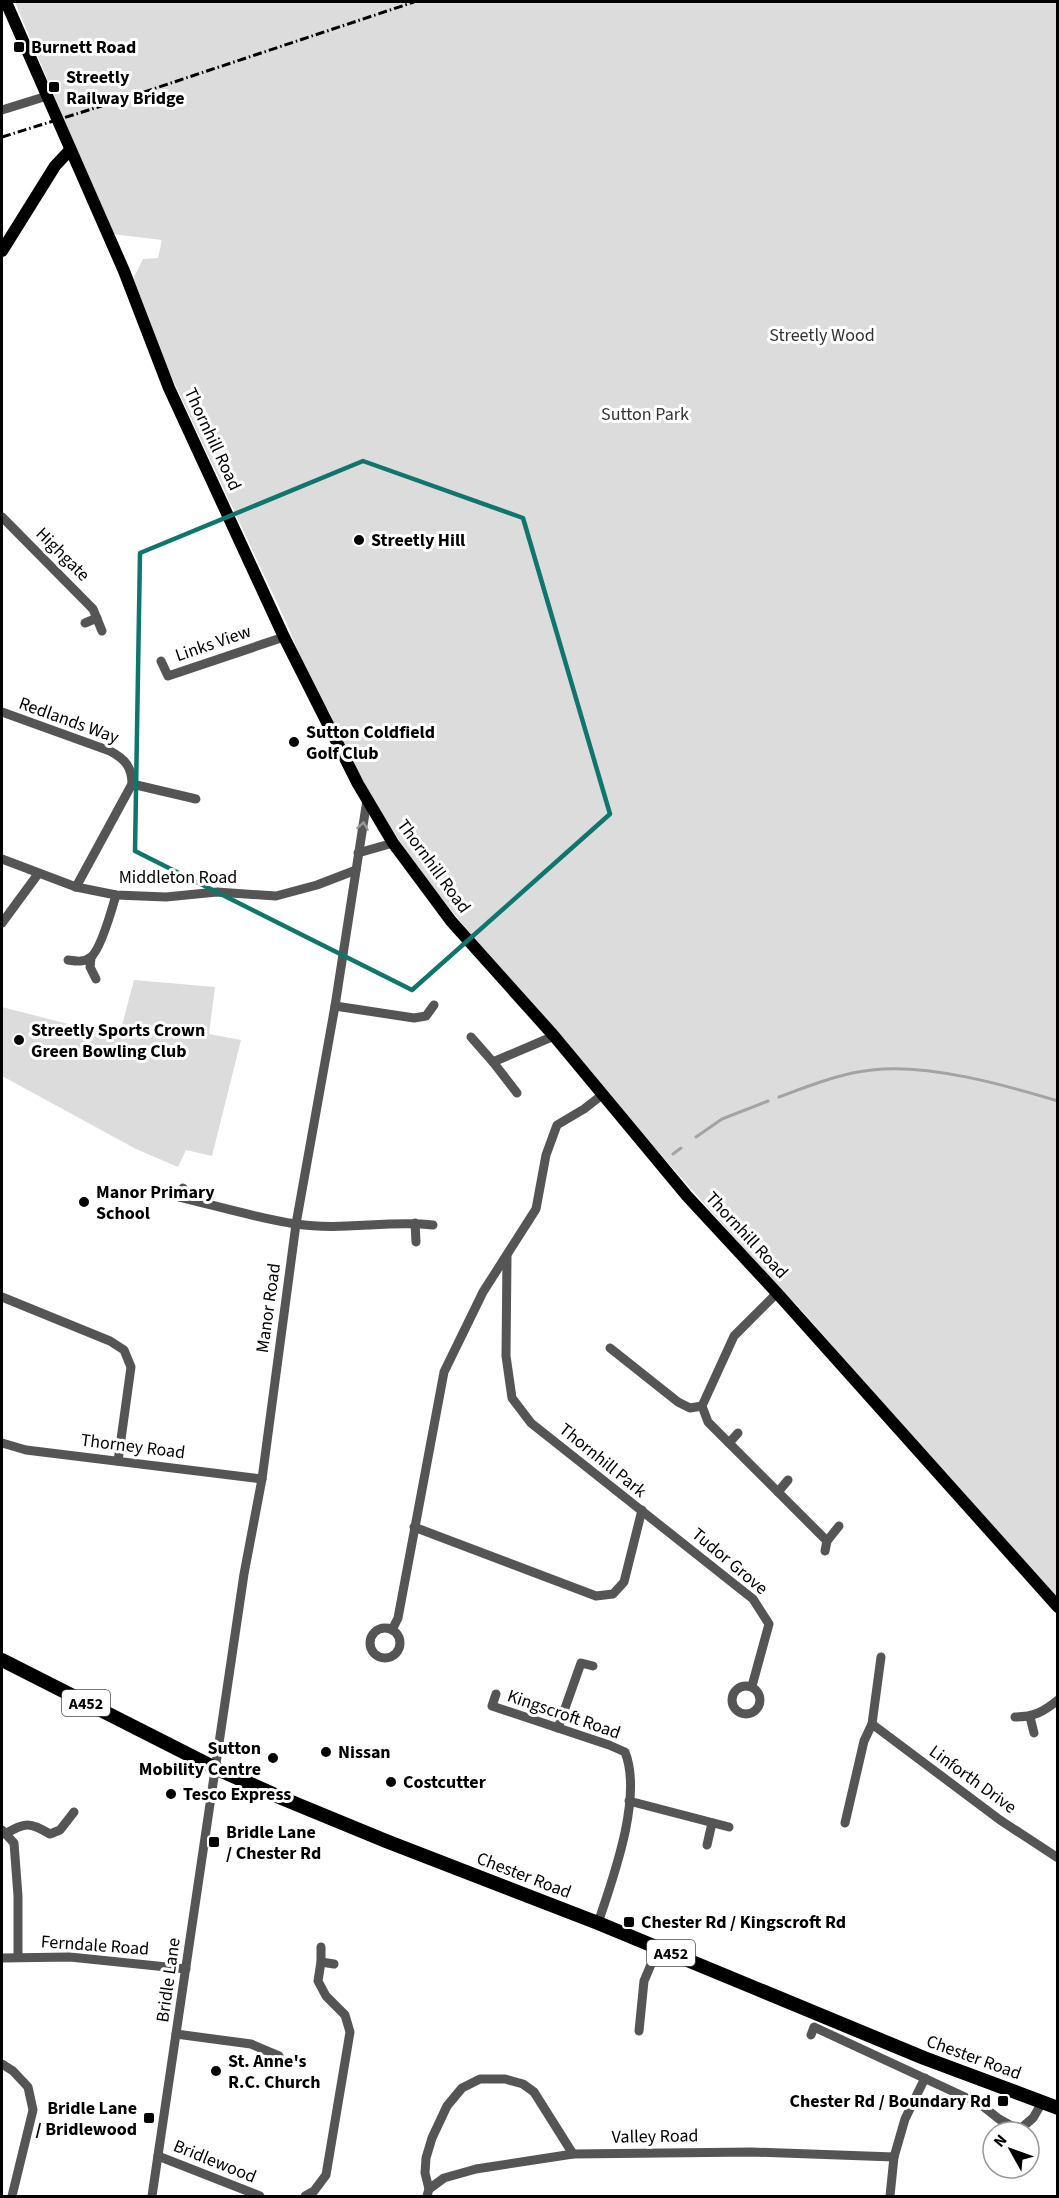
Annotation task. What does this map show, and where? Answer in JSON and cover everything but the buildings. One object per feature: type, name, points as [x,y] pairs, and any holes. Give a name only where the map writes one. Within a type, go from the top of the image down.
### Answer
[{"type":"highway","name":"Chester Road","points":[[2,1660],[214,1768],[386,1841],[598,1923],[924,2058],[1058,2108]]},
{"type":"main road","name":"Thornhill Road","points":[[6,2],[124,271],[169,388],[284,637],[367,800],[393,843],[451,921],[554,1036],[687,1196],[777,1293],[1058,1607]]},
{"type":"main road","points":[[2,251],[55,166],[70,150]]},
{"type":"street","points":[[2,110],[47,96]]},
{"type":"street","name":"Highgate","points":[[2,517],[93,609],[102,631]]},
{"type":"street","points":[[85,623],[97,618]]},
{"type":"street","name":"Links View","points":[[160,662],[168,676],[284,637]]},
{"type":"street","name":"Redlands Way","points":[[2,712],[120,756],[128,764],[132,773],[132,784]]},
{"type":"street","points":[[76,887],[132,784],[196,799]]},
{"type":"street","name":"Manor Road","points":[[214,1768],[244,1574],[262,1479],[296,1224],[335,1006],[367,800]]},
{"type":"street","points":[[358,853],[393,843]]},
{"type":"street","name":"Middleton Road","points":[[2,859],[76,887],[116,895],[166,897],[217,892],[276,896],[317,885],[356,870]]},
{"type":"street","points":[[2,923],[38,874]]},
{"type":"street","points":[[96,979],[90,967],[91,958],[100,942],[116,895]]},
{"type":"street","points":[[68,960],[79,962],[91,958]]},
{"type":"street","points":[[335,1006],[414,1018],[426,1016],[434,1005]]},
{"type":"street","points":[[493,1062],[554,1036]]},
{"type":"street","points":[[471,1037],[517,1093]]},
{"type":"street","points":[[392,1629],[398,1618],[444,1372],[483,1292],[536,1209],[546,1155],[557,1125],[602,1095]]},
{"type":"street","points":[[183,1188],[179,1197],[296,1224],[354,1227],[415,1223],[434,1225]]},
{"type":"street","points":[[415,1223],[416,1242]]},
{"type":"street","name":"Thornhill Park","points":[[414,1527],[596,1596],[613,1594],[624,1582],[642,1510],[531,1423],[512,1398],[506,1356],[507,1256]]},
{"type":"street","points":[[777,1293],[734,1336],[702,1406],[708,1422],[827,1541]]},
{"type":"street","points":[[2,1297],[110,1341],[124,1350],[131,1367],[118,1461]]},
{"type":"street","points":[[610,1348],[678,1402],[690,1408],[702,1406]]},
{"type":"street","points":[[637,1368],[644,1360]]},
{"type":"street","points":[[729,1443],[738,1432]]},
{"type":"street","name":"Thorney Road","points":[[2,1443],[26,1450],[262,1479]]},
{"type":"street","points":[[778,1492],[788,1480]]},
{"type":"street","name":"Tudor Grove","points":[[642,1510],[753,1599],[763,1612],[769,1624],[752,1686]]},
{"type":"street","points":[[825,1551],[827,1541],[838,1526]]},
{"type":"street","points":[[845,1823],[864,1741],[872,1724],[881,1657]]},
{"type":"street","points":[[558,1728],[581,1663],[593,1666]]},
{"type":"street","points":[[879,1671],[889,1672]]},
{"type":"street","name":"Kingscroft Road","points":[[496,1694],[492,1706],[625,1752],[631,1767],[629,1801],[619,1862],[598,1923]]},
{"type":"street","points":[[1015,1717],[1030,1717],[1047,1709],[1058,1700]]},
{"type":"street","points":[[1030,1717],[1034,1733]]},
{"type":"street","name":"Linforth Drive","points":[[872,1724],[1000,1820],[1058,1858]]},
{"type":"street","name":"Bridle Lane","points":[[152,2196],[214,1768]]},
{"type":"street","points":[[629,1801],[729,1827]]},
{"type":"street","points":[[848,1811],[858,1815]]},
{"type":"street","points":[[18,1957],[18,1896],[14,1843],[3,1832],[22,1824],[38,1827],[50,1834],[60,1830],[74,1812]]},
{"type":"street","points":[[707,1845],[712,1823]]},
{"type":"street","points":[[305,2196],[314,2191],[326,2175],[350,2032],[345,2015],[326,1996],[318,1981],[321,1947]]},
{"type":"street","points":[[639,2031],[644,1981],[658,1948]]},
{"type":"street","name":"Ferndale Road","points":[[2,1958],[70,1957],[186,1969]]},
{"type":"street","points":[[321,1962],[334,1964]]},
{"type":"street","name":"Chester Road","points":[[811,2035],[814,2026],[980,2104],[999,2119],[1019,2130],[1033,2118],[1042,2101]]},
{"type":"street","points":[[177,2034],[251,2044],[279,2056]]},
{"type":"street","points":[[2,2064],[13,2071],[28,2087],[33,2110],[12,2196]]},
{"type":"street","points":[[890,2196],[894,2157],[905,2119],[925,2078]]},
{"type":"street","points":[[428,2193],[425,2173],[426,2158],[432,2138],[447,2106],[462,2088],[480,2079],[505,2079],[523,2084],[534,2091],[573,2154]]},
{"type":"street","name":"Valley Road","points":[[428,2193],[444,2178],[476,2169],[573,2154],[752,2152],[894,2157]]},
{"type":"street","name":"Bridlewood","points":[[158,2156],[260,2196]]},
{"type":"highlighted area","points":[[363,461],[523,518],[610,814],[412,990],[135,851],[140,553]]},
{"type":"green space","name":"Sutton Park","points":[[15,2],[1057,2],[1057,1600],[550,1029],[416,867],[367,790],[333,725],[330,713],[317,698],[287,624],[171,376],[132,281],[143,259],[158,258],[162,240],[112,234]]},
{"type":"green space","points":[[134,980],[215,987],[209,1034],[241,1040],[212,1156],[186,1150],[178,1167],[136,1149],[2,1076],[2,1007],[119,1037]]},
{"type":"waterway","points":[[779,1097],[849,1074],[894,1069],[966,1077],[1058,1101]]},
{"type":"waterway","points":[[696,1137],[722,1119],[768,1101]]},
{"type":"waterway","points":[[673,1154],[681,1148]]},
{"type":"railway","points":[[2,137],[414,2]]},
{"type":"place","name":"Burnett Road","points":[[19,47]]},
{"type":"place","name":"Streetly Railway Bridge","points":[[54,87]]},
{"type":"place","name":"Streetly Hill","points":[[359,540]]},
{"type":"place","name":"Sutton Coldfield Golf Club","points":[[294,742]]},
{"type":"place","name":"Streetly Sports Crown Green Bowling Club","points":[[19,1040]]},
{"type":"place","name":"Manor Primary School","points":[[84,1202]]},
{"type":"place","name":"Nissan","points":[[326,1752]]},
{"type":"place","name":"Sutton Mobility Centre","points":[[273,1758]]},
{"type":"place","name":"Costcutter","points":[[391,1782]]},
{"type":"place","name":"Tesco Express","points":[[171,1794]]},
{"type":"place","name":"Bridle Lane / Chester Rd","points":[[214,1842]]},
{"type":"place","name":"Chester Rd / Kingscroft Rd","points":[[629,1922]]},
{"type":"place","name":"St. Anne's R.C. Church","points":[[216,2071]]},
{"type":"place","name":"Chester Rd / Boundary Rd","points":[[1003,2101]]},
{"type":"place","name":"Bridle Lane / Bridlewood","points":[[149,2118]]},
{"type":"park label","name":"Streetly Wood","points":[[822,335]]}]
